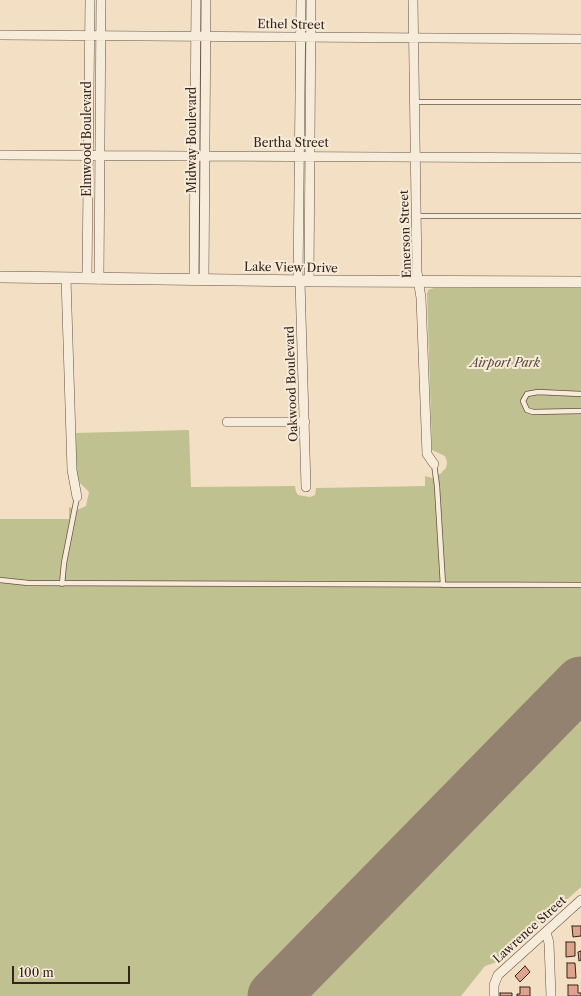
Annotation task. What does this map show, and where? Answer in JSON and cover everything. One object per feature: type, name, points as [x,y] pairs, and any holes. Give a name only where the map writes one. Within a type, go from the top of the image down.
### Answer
[{"type":"street","name":"Elmwood Boulevard","points":[[88,278],[90,0]]},
{"type":"street","name":"Elmwood Boulevard","points":[[99,279],[101,0]]},
{"type":"street","name":"Midway Boulevard","points":[[196,0],[195,156],[199,280]]},
{"type":"street","name":"Midway Boulevard","points":[[199,280],[205,156],[206,0]]},
{"type":"street","name":"Oakwood Boulevard","points":[[301,0],[299,156],[306,488]]},
{"type":"street","name":"Oakwood Boulevard","points":[[302,281],[310,156],[311,0]]},
{"type":"street","name":"Emerson Street","points":[[413,0],[417,272],[419,282],[427,454],[434,464]]},
{"type":"street","name":"Ethel Street","points":[[0,35],[581,39]]},
{"type":"street","name":"Bertha Street","points":[[0,155],[581,158]]},
{"type":"street","name":"Lake View Drive","points":[[0,277],[302,281],[581,282]]},
{"type":"street","points":[[66,278],[72,470],[77,497]]},
{"type":"street","points":[[227,422],[305,422]]},
{"type":"street","name":"Lawrence Street","points":[[494,996],[496,979],[581,900]]},
{"type":"street","points":[[546,932],[549,943],[551,996]]},
{"type":"lane","points":[[415,102],[581,102]]},
{"type":"lane","points":[[417,216],[581,216]]},
{"type":"lane","points":[[581,394],[538,392],[527,394],[523,401],[527,410],[533,412],[581,411]]},
{"type":"lane","points":[[434,464],[437,486],[443,585]]},
{"type":"lane","points":[[62,584],[64,562],[77,497]]},
{"type":"lane","points":[[0,580],[62,584],[581,585]]},
{"type":"green space","name":"Airport Park","points":[[434,288],[581,288],[581,661],[251,996],[0,996],[0,519],[69,519],[69,507],[77,510],[86,506],[89,492],[79,482],[75,473],[74,433],[189,430],[191,487],[295,486],[298,495],[310,497],[315,495],[316,488],[425,486],[425,476],[432,478],[440,474],[446,468],[447,462],[445,456],[432,450],[427,294],[428,290]]},
{"type":"green space","points":[[581,709],[581,887],[497,962],[485,966],[461,996],[301,996]]},
{"type":"building","points":[[572,926],[581,926],[581,936],[573,937]]},
{"type":"building","points":[[566,942],[575,942],[575,956],[566,957]]},
{"type":"building","points":[[581,951],[581,960],[579,961],[578,952]]},
{"type":"building","points":[[567,963],[575,963],[576,978],[567,978]]},
{"type":"building","points":[[525,966],[530,972],[520,982],[515,976]]},
{"type":"building","points":[[568,985],[578,985],[578,993],[581,993],[581,996],[568,996]]},
{"type":"building","points":[[520,987],[530,987],[530,996],[517,996],[517,994],[520,994]]},
{"type":"building","points":[[500,993],[512,993],[512,996],[500,996]]},
{"type":"runway","points":[[274,996],[581,683]]}]
